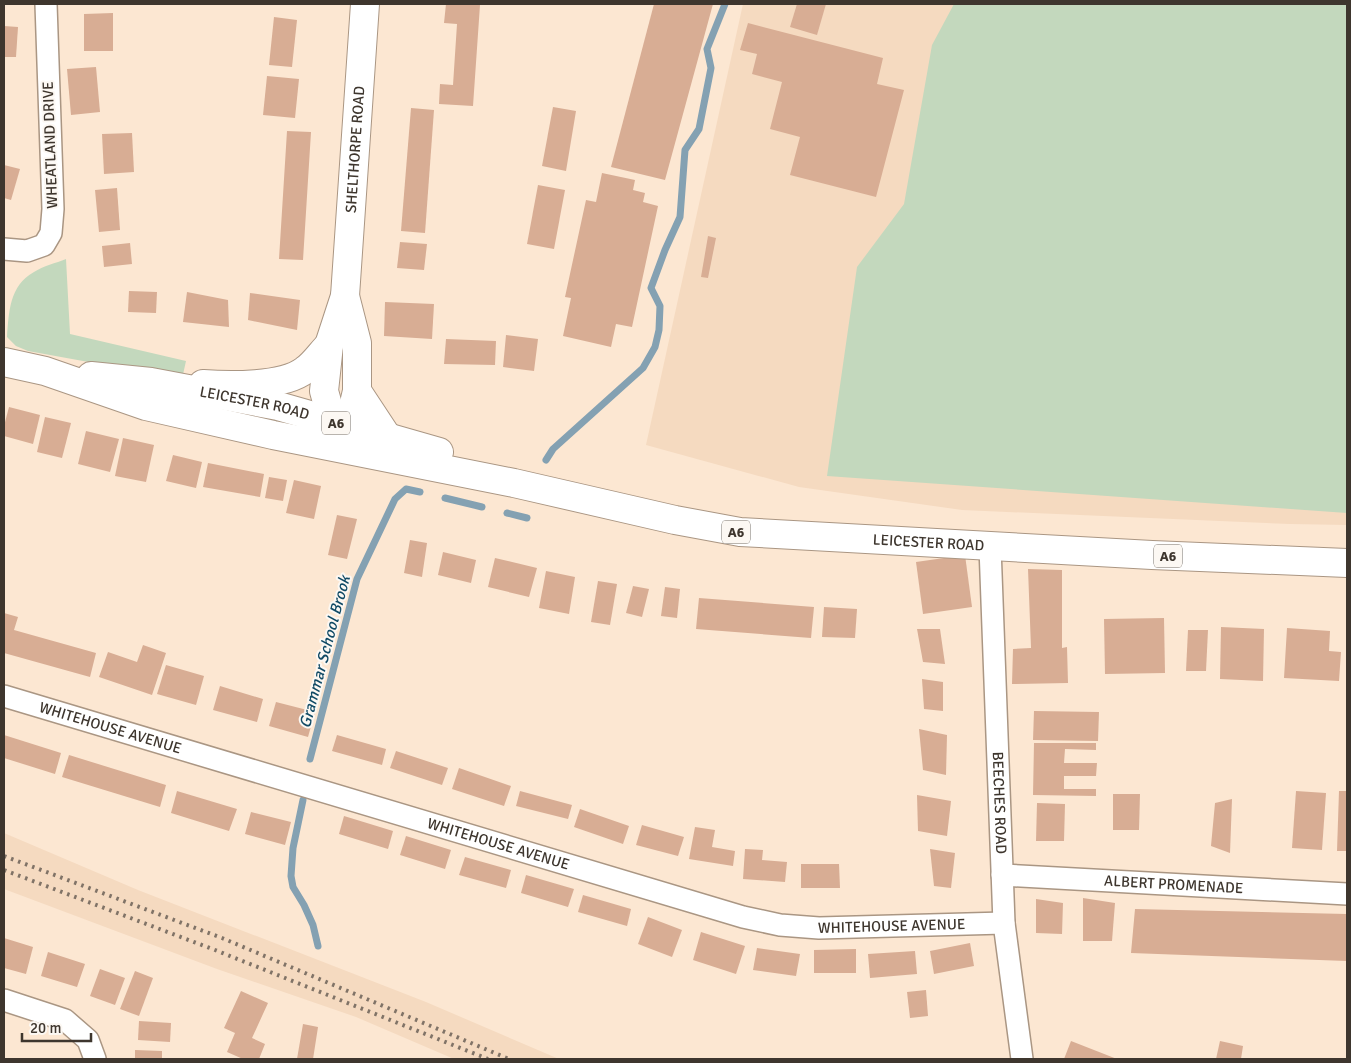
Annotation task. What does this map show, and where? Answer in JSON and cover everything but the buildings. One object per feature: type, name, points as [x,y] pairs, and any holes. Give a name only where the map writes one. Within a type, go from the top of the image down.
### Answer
[{"type":"main road","name":"SHELTHORPE ROAD","points":[[365,4],[345,296],[329,345],[324,391],[329,409],[362,444],[386,448]]},
{"type":"main road","name":"SHELTHORPE ROAD","points":[[311,442],[331,437],[343,425],[352,412],[357,391],[357,343],[345,296]]},
{"type":"main road","name":"SHELTHORPE ROAD","points":[[151,382],[227,386],[287,379],[305,371],[329,345]]},
{"type":"main road","name":"LEICESTER ROAD","points":[[4,362],[46,371],[151,382],[278,406],[343,425]]},
{"type":"main road","name":"LEICESTER ROAD","points":[[46,371],[146,406],[311,442],[386,448],[514,484],[674,520],[740,532],[990,547],[1347,563]]},
{"type":"main road","points":[[357,391],[386,448]]},
{"type":"street","name":"WHEATLAND DRIVE","points":[[4,252],[28,251],[44,245],[51,232],[53,209],[46,4]]},
{"type":"street","name":"BEECHES ROAD","points":[[990,547],[1004,923],[1022,1059]]},
{"type":"street","name":"WHITEHOUSE AVENUE","points":[[4,696],[743,917],[780,924],[819,928],[1004,923]]},
{"type":"street","name":"ALBERT PROMENADE","points":[[1002,875],[1347,894]]},
{"type":"street","points":[[4,1000],[65,1020],[88,1040],[95,1059]]},
{"type":"shaded area","points":[[743,4],[1347,4],[1347,525],[962,510],[799,487],[646,445]]},
{"type":"shaded area","points":[[4,833],[138,890],[426,1002],[559,1059],[454,1059],[356,1017],[217,969],[4,889]]},
{"type":"green space","points":[[954,4],[1347,4],[1347,513],[827,476],[857,267],[904,204],[932,45]]},
{"type":"green space","points":[[66,259],[70,334],[186,361],[182,379],[28,351],[16,346],[7,337],[12,300],[20,285],[26,278],[45,266]]},
{"type":"waterway","name":"Grammar School Brook","points":[[546,460],[553,449],[643,368],[655,347],[659,330],[660,306],[651,288],[680,217],[685,150],[699,129],[711,68],[707,49],[725,4]]},
{"type":"waterway","name":"Grammar School Brook","points":[[310,759],[357,579],[395,499],[406,489],[420,492]]},
{"type":"waterway","name":"Grammar School Brook","points":[[445,498],[482,507]]},
{"type":"waterway","name":"Grammar School Brook","points":[[507,513],[527,518]]},
{"type":"waterway","name":"Grammar School Brook","points":[[303,800],[293,848],[291,876],[293,887],[313,925],[318,946]]},
{"type":"railway","points":[[4,856],[222,938],[509,1059]]},
{"type":"railway","points":[[4,870],[215,950],[488,1059]]}]
